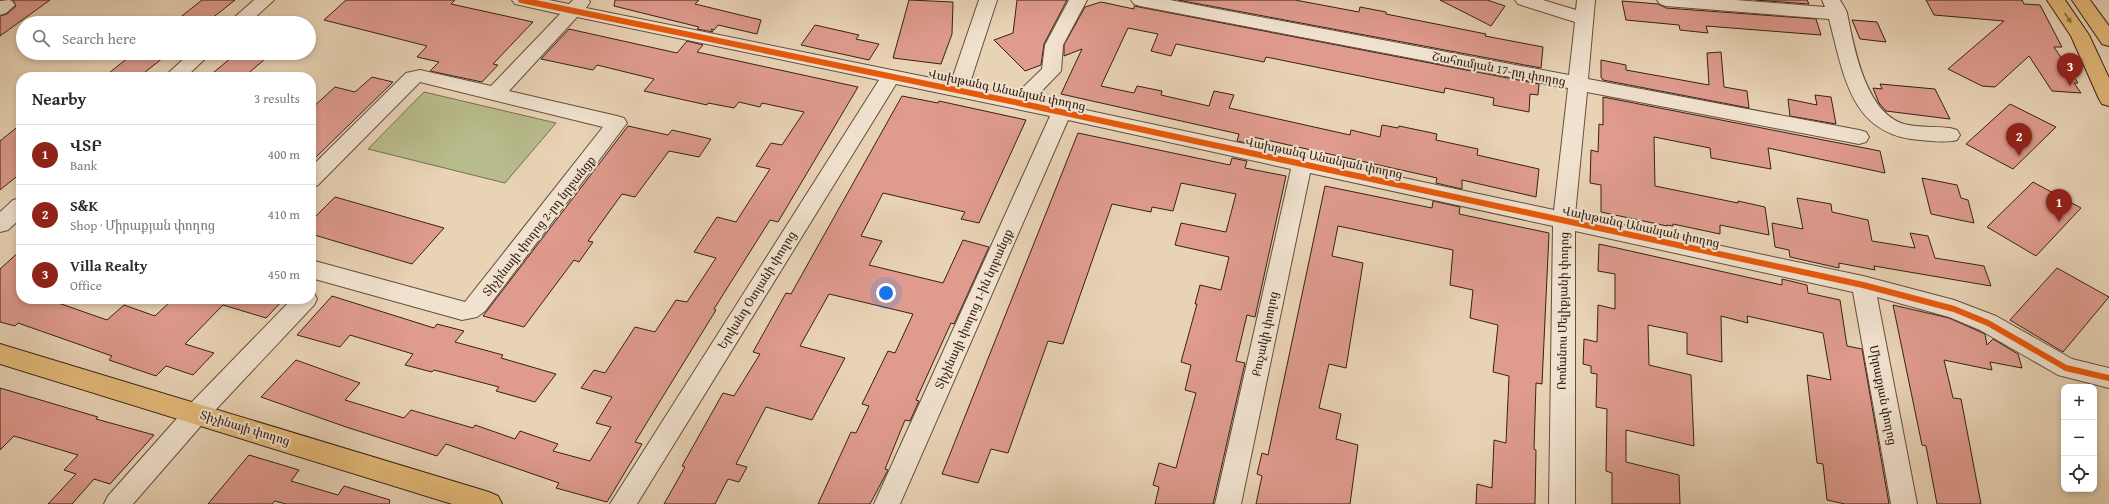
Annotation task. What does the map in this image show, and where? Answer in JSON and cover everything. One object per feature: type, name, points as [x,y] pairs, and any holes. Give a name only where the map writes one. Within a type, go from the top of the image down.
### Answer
[{"type":"main road","points":[[2056,0],[2101,62],[2109,99]]},
{"type":"main road","points":[[2081,0],[2109,40]]},
{"type":"main road","name":"Տիչինայի փողոց","points":[[0,354],[197,413],[489,504]]},
{"type":"street","points":[[246,16],[265,0]]},
{"type":"street","name":"Վախթանգ Անանյան փողոց","points":[[521,0],[578,5],[891,76],[1019,102],[1061,113],[1863,285],[1954,309],[1988,323],[2066,368],[2109,378]]},
{"type":"street","points":[[958,90],[988,0]]},
{"type":"street","points":[[1019,102],[1051,71],[1054,45],[1078,0]]},
{"type":"street","name":"Շահումյան 17-րդ փողոց","points":[[1140,0],[1859,137]]},
{"type":"street","points":[[1524,0],[1585,10]]},
{"type":"street","points":[[1666,0],[1835,7],[1858,88],[1882,123],[1899,130],[1950,135]]},
{"type":"street","points":[[496,93],[578,5]]},
{"type":"street","name":"Ռոմանոս Մելիքյանի փողոց","points":[[1562,504],[1564,222],[1585,10]]},
{"type":"street","points":[[180,72],[194,60]]},
{"type":"street","name":"Տիչինայի փողոց 2-րդ նրբանցք","points":[[316,175],[413,78],[425,76],[617,122],[477,305],[470,311],[462,311],[320,271],[316,281]]},
{"type":"street","name":"Երվանդ Օտյանի փողոց","points":[[623,504],[891,76]]},
{"type":"street","name":"Տիչինայի փողոց 1-ին նրբանցք","points":[[888,504],[1061,113]]},
{"type":"street","name":"Քուչակի փողոց","points":[[1228,504],[1302,164]]},
{"type":"street","points":[[0,224],[16,210]]},
{"type":"street","name":"Միրաքյան փողոց","points":[[1863,285],[1904,504]]},
{"type":"street","points":[[117,504],[197,413],[301,304]]},
{"type":"green space","points":[[424,92],[556,123],[505,183],[368,149]]},
{"type":"building","points":[[13,0],[50,0],[28,16],[16,16],[16,24],[0,36],[0,16],[7,14],[16,6]]},
{"type":"building","points":[[202,0],[235,0],[215,16],[182,16]]},
{"type":"building","points":[[346,0],[455,0],[451,4],[533,22],[493,64],[498,65],[482,82],[430,71],[439,62],[417,57],[427,46],[324,20]]},
{"type":"building","points":[[615,0],[699,0],[695,4],[761,20],[757,34],[718,25],[714,30],[711,29],[713,32],[697,29],[699,27],[614,6]]},
{"type":"building","points":[[909,0],[953,2],[952,34],[941,64],[893,58]]},
{"type":"building","points":[[1017,0],[1067,0],[1044,44],[1041,65],[1025,71],[994,40],[1013,33]]},
{"type":"building","points":[[1178,0],[1295,0],[1359,12],[1360,7],[1386,12],[1386,14],[1486,34],[1485,36],[1543,47],[1541,68]]},
{"type":"building","points":[[1440,0],[1487,0],[1505,6],[1491,26]]},
{"type":"building","points":[[1755,0],[1807,0],[1809,4]]},
{"type":"building","points":[[1926,0],[2022,0],[2024,4],[2040,5],[2062,47],[2054,47],[2078,83],[2074,83],[2081,93],[2052,91],[2029,56],[1995,87],[1982,86],[1948,69],[2004,21],[1934,15]]},
{"type":"building","points":[[1622,1],[1658,4],[1666,8],[1816,19],[1821,35],[1706,26],[1708,33],[1680,30],[1679,25],[1626,20]]},
{"type":"building","points":[[1101,2],[1134,9],[1134,6],[1539,84],[1538,95],[1530,94],[1529,112],[1493,105],[1494,98],[1445,88],[1444,93],[1266,57],[1264,62],[1176,44],[1171,56],[1151,51],[1158,34],[1128,28],[1101,86],[1134,93],[1137,86],[1162,91],[1161,95],[1209,106],[1214,91],[1234,95],[1229,108],[1350,135],[1351,130],[1380,137],[1382,125],[1398,128],[1399,126],[1437,134],[1436,140],[1478,149],[1477,155],[1539,169],[1536,197],[1462,180],[1462,189],[1436,183],[1437,178],[1253,137],[1251,144],[1237,141],[1239,134],[1061,94],[1082,49],[1064,56],[1064,45],[1085,7]]},
{"type":"building","points":[[1852,20],[1877,22],[1886,42],[1860,39]]},
{"type":"building","points":[[815,25],[859,35],[856,39],[879,44],[869,60],[801,45]]},
{"type":"building","points":[[569,29],[677,53],[687,41],[703,45],[697,52],[858,87],[778,222],[770,220],[714,309],[716,310],[635,442],[642,444],[607,502],[556,488],[559,483],[446,444],[437,456],[346,427],[261,397],[296,360],[360,383],[345,400],[404,418],[411,410],[473,428],[475,425],[515,439],[520,431],[558,444],[553,451],[590,461],[611,427],[596,423],[612,397],[581,388],[594,370],[605,373],[635,327],[655,332],[676,300],[687,302],[716,258],[694,252],[717,217],[736,222],[770,169],[756,166],[771,143],[782,145],[804,112],[762,103],[760,107],[739,102],[734,108],[708,103],[707,105],[644,91],[654,79],[597,65],[593,70],[541,59]]},
{"type":"building","points":[[1721,52],[1724,87],[1747,91],[1749,108],[1603,80],[1601,77],[1601,60],[1626,65],[1626,70],[1709,85],[1707,53]]},
{"type":"building","points":[[125,60],[160,60],[145,72],[110,72]]},
{"type":"building","points":[[229,60],[264,60],[250,72],[214,72]]},
{"type":"building","points":[[372,77],[393,82],[316,157],[316,104],[335,87],[355,92]]},
{"type":"building","points":[[1880,84],[1935,89],[1950,119],[1886,111],[1879,103],[1873,88],[1882,89]]},
{"type":"building","points":[[1815,95],[1831,97],[1836,124],[1790,116],[1788,99],[1817,105]]},
{"type":"building","points":[[902,96],[938,103],[939,101],[1026,120],[979,223],[961,219],[965,212],[883,193],[861,236],[882,241],[869,265],[943,283],[963,240],[989,247],[954,324],[951,323],[916,400],[919,401],[910,421],[905,420],[885,469],[888,470],[870,504],[818,504],[851,432],[856,433],[869,406],[862,404],[888,351],[895,353],[913,314],[829,294],[800,346],[845,358],[812,420],[766,407],[736,464],[747,467],[739,482],[728,479],[715,504],[664,504],[685,467],[682,466],[723,393],[734,396],[760,354],[753,352],[786,293],[791,294]]},
{"type":"building","points":[[1603,97],[1880,151],[1885,173],[1768,148],[1771,169],[1711,158],[1710,148],[1654,137],[1655,186],[1765,207],[1769,235],[1720,225],[1720,234],[1673,224],[1673,226],[1667,226],[1601,212],[1601,185],[1590,183],[1591,150],[1598,152],[1599,124],[1603,125]]},
{"type":"building","points":[[2010,104],[2056,127],[2013,169],[1966,144]]},
{"type":"building","points":[[628,126],[668,135],[672,130],[711,139],[699,157],[669,151],[635,197],[622,194],[588,241],[593,242],[579,262],[574,260],[524,327],[483,316]]},
{"type":"building","points":[[16,128],[16,177],[0,190],[0,141]]},
{"type":"building","points":[[1078,133],[1230,165],[1232,158],[1247,161],[1245,168],[1286,176],[1255,317],[1247,315],[1236,361],[1245,363],[1213,504],[1155,504],[1159,487],[1153,485],[1159,463],[1176,468],[1196,393],[1185,390],[1191,365],[1181,362],[1197,304],[1195,304],[1200,285],[1221,290],[1229,257],[1175,245],[1181,223],[1226,232],[1236,194],[1181,183],[1173,211],[1152,207],[1151,212],[1112,204],[1063,344],[1048,341],[1008,453],[991,449],[978,483],[942,474]]},
{"type":"building","points":[[1922,178],[1957,185],[1961,198],[1968,200],[1974,223],[1931,214]]},
{"type":"building","points":[[2033,182],[2081,208],[2036,256],[1987,227]]},
{"type":"building","points":[[1325,186],[1432,208],[1433,201],[1460,207],[1459,214],[1549,233],[1542,384],[1536,383],[1534,449],[1536,450],[1535,504],[1476,504],[1477,484],[1492,488],[1494,440],[1506,443],[1509,376],[1493,372],[1498,325],[1470,318],[1473,290],[1450,285],[1453,250],[1338,226],[1332,256],[1363,263],[1346,368],[1329,364],[1319,408],[1341,414],[1336,439],[1358,445],[1350,504],[1256,504],[1262,476],[1257,474],[1262,453],[1268,455]]},
{"type":"building","points":[[335,197],[444,228],[412,264],[316,235],[316,216]]},
{"type":"building","points":[[1797,198],[1831,204],[1832,212],[1868,220],[1872,241],[1915,248],[1910,233],[1928,236],[1935,258],[1984,266],[1991,286],[1874,266],[1875,270],[1839,263],[1839,268],[1790,257],[1789,250],[1775,247],[1772,223],[1803,229]]},
{"type":"building","points":[[1599,244],[1782,285],[1782,279],[1807,285],[1808,293],[1840,300],[1847,346],[1862,349],[1889,504],[1845,504],[1827,500],[1823,464],[1817,463],[1807,375],[1831,380],[1823,333],[1747,316],[1748,323],[1721,316],[1722,362],[1687,354],[1687,333],[1648,325],[1649,365],[1691,375],[1694,446],[1626,430],[1626,462],[1679,475],[1680,504],[1612,504],[1612,473],[1606,471],[1607,409],[1596,407],[1597,374],[1591,373],[1591,366],[1583,364],[1584,339],[1597,342],[1598,305],[1615,309],[1615,274],[1598,271]]},
{"type":"building","points":[[16,255],[16,304],[61,304],[107,320],[124,305],[155,316],[168,304],[279,304],[266,318],[223,305],[185,344],[214,353],[193,375],[166,366],[156,376],[109,360],[112,356],[18,323],[15,326],[0,322],[0,269]]},
{"type":"building","points":[[2057,268],[2109,297],[2063,352],[2010,320]]},
{"type":"building","points":[[332,296],[434,328],[437,324],[464,331],[455,342],[503,355],[501,358],[556,374],[535,402],[496,391],[499,387],[434,370],[432,372],[405,365],[413,354],[350,335],[340,347],[297,335]]},
{"type":"building","points":[[1893,305],[1949,318],[1985,334],[1987,345],[1993,339],[2018,354],[2022,368],[1990,362],[1992,370],[1944,360],[1953,398],[1961,399],[1981,504],[1937,504],[1926,446],[1922,445]]},
{"type":"building","points":[[0,388],[98,417],[96,419],[154,435],[110,484],[94,479],[72,504],[48,504],[76,474],[64,470],[78,455],[14,436],[0,450]]},
{"type":"building","points":[[249,455],[299,470],[291,481],[338,495],[344,486],[390,500],[389,504],[286,504],[275,501],[272,504],[208,504]]},
{"type":"cycle path","points":[[521,0],[1019,103],[1863,285],[1954,309],[1988,323],[2066,368],[2109,378]]},
{"type":"place","name":"Villa Realty","points":[[2070,86]]},
{"type":"place","name":"S&K","points":[[2019,156]]},
{"type":"place","name":"ՎՏԲ","points":[[2059,222]]}]
